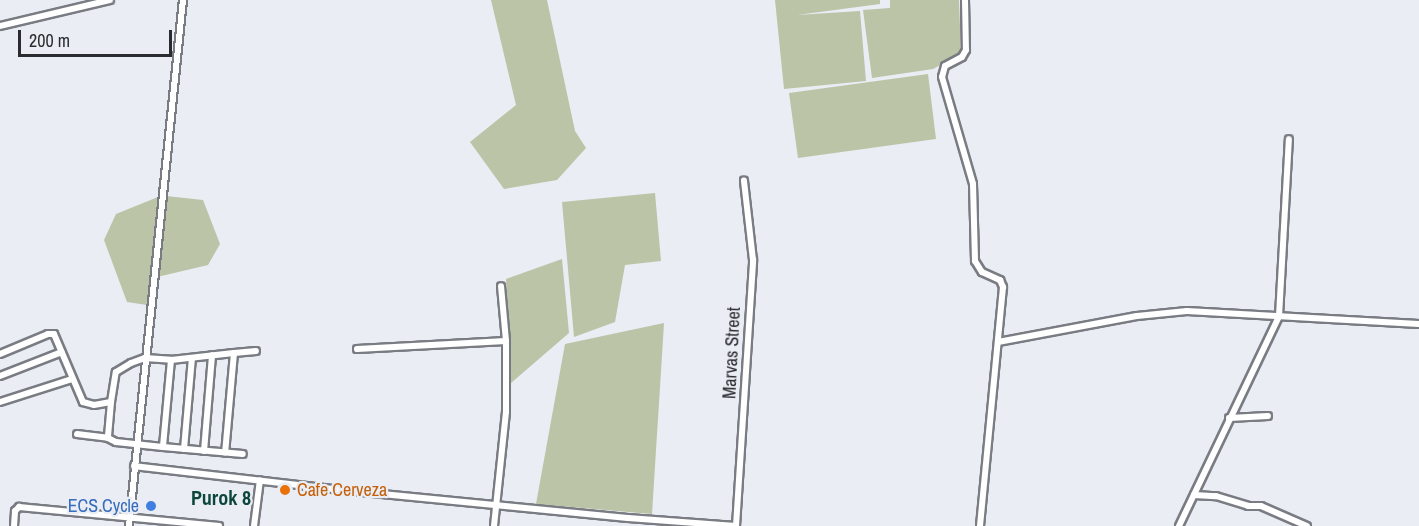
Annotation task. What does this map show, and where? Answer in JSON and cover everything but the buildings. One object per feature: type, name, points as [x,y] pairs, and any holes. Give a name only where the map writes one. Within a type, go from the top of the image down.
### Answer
[{"type":"street","points":[[0,26],[110,0]]},
{"type":"street","points":[[129,526],[183,0]]},
{"type":"street","points":[[965,0],[966,50],[962,57],[945,66],[942,77],[973,184],[975,261],[982,272],[1000,280],[1003,287],[980,526]]},
{"type":"street","points":[[1179,526],[1279,316],[1289,139]]},
{"type":"street","name":"Marvas Street","points":[[736,526],[753,261],[744,181]]},
{"type":"street","points":[[494,526],[506,412],[506,340],[501,286]]},
{"type":"street","points":[[998,342],[1165,313],[1208,311],[1419,324]]},
{"type":"street","points":[[0,354],[52,334],[56,337],[77,393],[87,404],[111,402]]},
{"type":"street","points":[[357,349],[506,340]]},
{"type":"street","points":[[108,438],[111,402],[118,369],[145,358],[171,360],[256,351]]},
{"type":"street","points":[[0,376],[62,352]]},
{"type":"street","points":[[225,453],[234,353]]},
{"type":"street","points":[[204,451],[212,356]]},
{"type":"street","points":[[184,449],[192,358]]},
{"type":"street","points":[[163,447],[171,360]]},
{"type":"street","points":[[0,402],[72,379]]},
{"type":"street","points":[[1229,418],[1268,416]]},
{"type":"street","points":[[77,434],[136,445],[243,454]]},
{"type":"street","points":[[134,466],[341,490],[628,518],[736,526]]},
{"type":"street","points":[[254,526],[260,480]]},
{"type":"street","points":[[1194,495],[1216,496],[1248,506],[1261,506],[1307,526]]},
{"type":"street","points":[[14,526],[17,508],[130,516],[158,523],[219,526]]},
{"type":"green space","points":[[491,0],[547,0],[575,131],[586,148],[557,180],[504,189],[470,142],[516,105]]},
{"type":"green space","points":[[775,0],[880,0],[880,4],[797,15],[860,11],[866,81],[784,89]]},
{"type":"green space","points":[[890,0],[959,0],[961,54],[933,69],[872,78],[863,10],[890,8]]},
{"type":"green space","points":[[928,74],[936,139],[798,158],[789,93]]},
{"type":"green space","points":[[655,193],[661,261],[625,265],[615,322],[574,337],[562,202]]},
{"type":"green space","points":[[166,196],[203,200],[220,244],[208,265],[157,277]]},
{"type":"green space","points":[[158,197],[147,305],[127,302],[104,240],[116,214]]},
{"type":"green space","points":[[562,259],[569,333],[511,383],[506,279]]},
{"type":"green space","points":[[664,323],[652,514],[536,504],[565,344]]},
{"type":"place","name":"Cafe Cerveza","points":[[285,490]]},
{"type":"place","name":"ECS Cycle","points":[[151,506]]},
{"type":"district","name":"Purok 8","points":[[221,497]]}]
